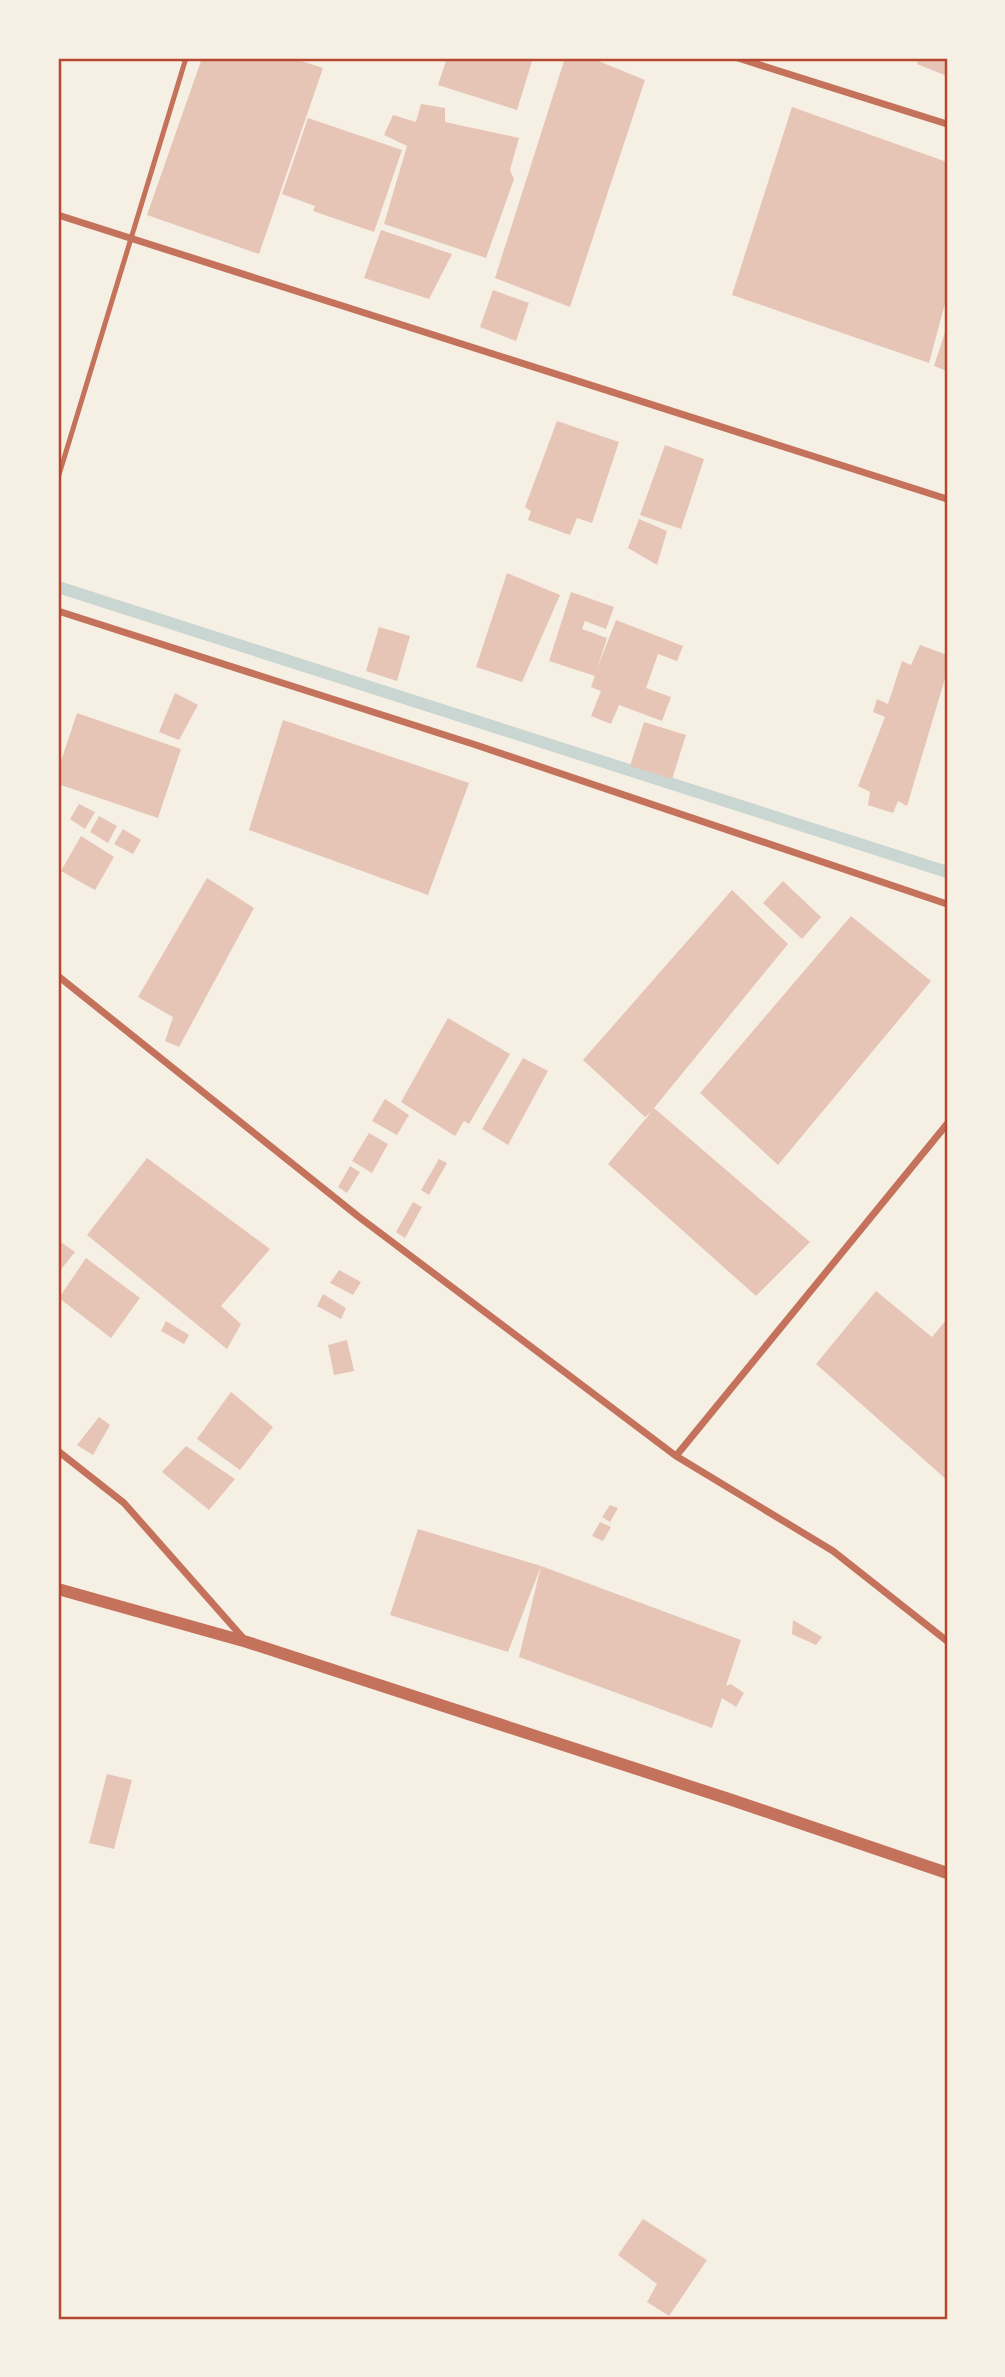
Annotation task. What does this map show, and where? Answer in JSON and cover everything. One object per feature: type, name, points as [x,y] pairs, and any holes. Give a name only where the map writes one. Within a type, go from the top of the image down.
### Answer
[{"type":"street","points":[[738,58],[947,124]]},
{"type":"street","points":[[58,215],[947,499]]},
{"type":"street","points":[[58,611],[476,745],[947,904]]},
{"type":"street","points":[[58,976],[359,1216],[676,1456],[833,1551],[947,1641]]},
{"type":"street","points":[[676,1456],[947,1124]]},
{"type":"street","points":[[58,1451],[124,1503],[247,1642]]},
{"type":"street","points":[[58,1589],[247,1642],[947,1873]]},
{"type":"lane","points":[[58,478],[187,58]]},
{"type":"building","points":[[202,58],[292,58],[323,68],[259,254],[147,215]]},
{"type":"building","points":[[447,58],[533,58],[517,110],[438,85]]},
{"type":"building","points":[[565,58],[591,58],[645,80],[570,307],[495,278]]},
{"type":"building","points":[[919,58],[947,58],[947,76],[917,64]]},
{"type":"building","points":[[421,104],[445,108],[445,122],[519,138],[510,170],[514,179],[486,258],[384,224],[407,146],[384,135],[393,115],[416,122]]},
{"type":"building","points":[[792,107],[947,162],[947,296],[929,363],[732,295]]},
{"type":"building","points":[[308,118],[402,150],[374,232],[313,211],[315,206],[282,194]]},
{"type":"building","points":[[381,230],[452,254],[429,299],[364,278]]},
{"type":"building","points":[[493,290],[529,303],[516,341],[480,327]]},
{"type":"building","points":[[947,326],[947,371],[934,366]]},
{"type":"building","points":[[557,421],[619,442],[592,523],[577,518],[570,535],[528,520],[531,511],[525,507]]},
{"type":"building","points":[[665,445],[704,459],[681,529],[640,515]]},
{"type":"building","points":[[639,519],[667,531],[657,565],[628,548]]},
{"type":"building","points":[[507,573],[560,595],[522,682],[476,667]]},
{"type":"building","points":[[571,592],[614,607],[606,629],[585,621],[582,629],[607,638],[597,669],[616,620],[683,646],[677,661],[658,654],[646,688],[671,697],[662,721],[619,705],[611,724],[591,716],[601,691],[591,687],[595,676],[549,661]]},
{"type":"building","points":[[379,627],[410,636],[397,681],[366,671]]},
{"type":"building","points":[[920,645],[947,655],[947,672],[907,806],[898,801],[893,813],[868,805],[870,792],[858,786],[885,717],[873,712],[877,699],[888,704],[902,661],[911,665]]},
{"type":"building","points":[[175,693],[198,705],[179,740],[159,732]]},
{"type":"building","points":[[77,713],[181,749],[158,818],[58,784],[58,770]]},
{"type":"building","points":[[283,720],[469,783],[428,895],[249,830]]},
{"type":"building","points":[[644,722],[686,735],[672,779],[630,766]]},
{"type":"building","points":[[79,804],[95,812],[85,829],[70,819]]},
{"type":"building","points":[[99,816],[117,826],[108,843],[90,832]]},
{"type":"building","points":[[123,829],[141,840],[133,854],[114,844]]},
{"type":"building","points":[[81,836],[114,857],[95,890],[61,871]]},
{"type":"building","points":[[207,878],[254,908],[179,1047],[165,1041],[173,1017],[138,997]]},
{"type":"building","points":[[783,881],[821,917],[802,939],[763,903]]},
{"type":"building","points":[[732,890],[788,944],[654,1108],[810,1242],[756,1296],[608,1164],[652,1111],[645,1117],[583,1060]]},
{"type":"building","points":[[851,916],[931,981],[778,1165],[700,1093]]},
{"type":"building","points":[[448,1018],[510,1054],[469,1124],[464,1121],[455,1136],[401,1102]]},
{"type":"building","points":[[523,1058],[548,1071],[508,1145],[482,1129]]},
{"type":"building","points":[[385,1099],[409,1115],[397,1135],[372,1121]]},
{"type":"building","points":[[369,1133],[388,1144],[372,1173],[352,1161]]},
{"type":"building","points":[[147,1158],[270,1249],[221,1306],[241,1324],[227,1349],[87,1235]]},
{"type":"building","points":[[439,1159],[447,1163],[429,1195],[421,1190]]},
{"type":"building","points":[[350,1166],[360,1172],[347,1193],[338,1187]]},
{"type":"building","points":[[413,1202],[422,1207],[405,1238],[396,1232]]},
{"type":"building","points":[[58,1240],[75,1252],[58,1273]]},
{"type":"building","points":[[86,1258],[140,1298],[111,1338],[59,1298]]},
{"type":"building","points":[[339,1270],[361,1282],[353,1295],[330,1283]]},
{"type":"building","points":[[876,1291],[932,1337],[947,1319],[947,1480],[816,1364]]},
{"type":"building","points":[[323,1294],[346,1308],[341,1319],[317,1306]]},
{"type":"building","points":[[166,1321],[189,1335],[184,1344],[161,1331]]},
{"type":"building","points":[[347,1340],[354,1371],[334,1375],[328,1345]]},
{"type":"building","points":[[231,1392],[273,1427],[240,1470],[197,1439]]},
{"type":"building","points":[[99,1417],[110,1425],[93,1455],[77,1445]]},
{"type":"building","points":[[186,1446],[235,1479],[209,1510],[162,1472]]},
{"type":"building","points":[[610,1505],[618,1508],[610,1522],[602,1517]]},
{"type":"building","points":[[600,1522],[611,1527],[603,1541],[592,1536]]},
{"type":"building","points":[[418,1529],[541,1566],[508,1652],[390,1615]]},
{"type":"building","points":[[541,1566],[741,1640],[726,1686],[731,1684],[744,1693],[736,1707],[722,1698],[712,1728],[519,1657]]},
{"type":"building","points":[[793,1620],[822,1637],[816,1645],[792,1634]]},
{"type":"building","points":[[107,1774],[132,1780],[114,1849],[89,1843]]},
{"type":"building","points":[[643,2219],[707,2260],[669,2316],[647,2302],[657,2284],[618,2255]]},
{"type":"waterway","points":[[58,587],[947,872]]}]
